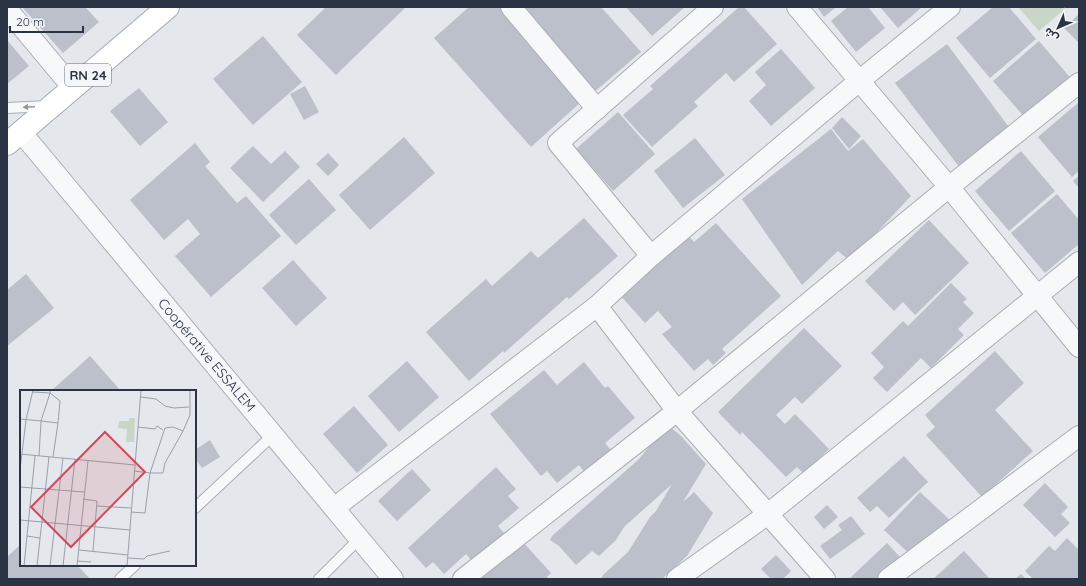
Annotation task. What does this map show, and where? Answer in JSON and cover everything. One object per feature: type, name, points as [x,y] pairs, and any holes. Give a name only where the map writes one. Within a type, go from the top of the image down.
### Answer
[{"type":"main road","name":"RN 24","points":[[14,138],[168,7]]},
{"type":"street","points":[[511,7],[597,109]]},
{"type":"street","points":[[651,256],[558,143],[712,7]]},
{"type":"street","points":[[797,7],[949,187],[1079,347]]},
{"type":"street","points":[[334,508],[597,306],[651,256],[859,81],[950,7]]},
{"type":"street","points":[[7,9],[73,88]]},
{"type":"street","points":[[463,579],[677,411],[949,187],[1079,83]]},
{"type":"street","name":"Coopérative ESSALEM","points":[[14,138],[273,435],[393,579]]},
{"type":"street","points":[[677,579],[768,514],[1039,296],[1079,262]]},
{"type":"street","points":[[597,306],[677,411],[824,579]]},
{"type":"street","points":[[888,579],[1079,436]]},
{"type":"lane","points":[[7,108],[52,106]]},
{"type":"lane","points":[[196,507],[273,435]]},
{"type":"lane","points":[[319,579],[360,538]]},
{"type":"lane","points":[[120,579],[134,566]]},
{"type":"green space","points":[[1018,7],[1067,7],[1039,31]]},
{"type":"building","points":[[22,7],[85,7],[99,22],[63,53]]},
{"type":"building","points":[[326,7],[405,8],[336,75],[297,35]]},
{"type":"building","points":[[469,7],[507,7],[582,101],[531,147],[434,38]]},
{"type":"building","points":[[515,7],[601,7],[641,52],[592,94]]},
{"type":"building","points":[[626,7],[685,7],[652,36]]},
{"type":"building","points":[[739,7],[744,7],[777,44],[734,82],[726,73],[694,102],[698,106],[652,147],[623,115],[653,89],[650,86]]},
{"type":"building","points":[[817,7],[836,7],[824,17]]},
{"type":"building","points":[[848,7],[868,7],[885,28],[856,52],[831,21]]},
{"type":"building","points":[[880,7],[922,7],[898,28]]},
{"type":"building","points":[[993,7],[1009,7],[1036,39],[990,78],[956,38]]},
{"type":"building","points":[[1079,14],[1079,43],[1064,28]]},
{"type":"building","points":[[263,36],[302,82],[253,125],[213,79]]},
{"type":"building","points":[[7,40],[29,66],[7,84]]},
{"type":"building","points":[[1039,41],[1073,81],[1027,120],[993,81]]},
{"type":"building","points":[[947,44],[1011,130],[960,168],[895,83]]},
{"type":"building","points":[[781,49],[815,88],[771,126],[749,101],[766,85],[755,72]]},
{"type":"building","points":[[305,86],[319,112],[304,120],[290,94]]},
{"type":"building","points":[[139,88],[168,122],[140,146],[110,111]]},
{"type":"building","points":[[1079,102],[1079,171],[1072,177],[1038,137]]},
{"type":"building","points":[[618,112],[655,154],[613,191],[576,149]]},
{"type":"building","points":[[842,117],[861,136],[849,149],[832,128]]},
{"type":"building","points":[[831,129],[848,151],[863,139],[911,196],[850,261],[838,251],[802,285],[742,199]]},
{"type":"building","points":[[404,137],[435,173],[370,230],[339,195]]},
{"type":"building","points":[[695,138],[725,175],[683,208],[654,171]]},
{"type":"building","points":[[195,143],[210,162],[205,166],[237,203],[246,196],[281,236],[211,297],[175,256],[200,234],[188,219],[164,240],[130,200]]},
{"type":"building","points":[[253,146],[271,164],[285,151],[300,167],[263,202],[230,168]]},
{"type":"building","points":[[1021,151],[1055,191],[1009,231],[975,191]]},
{"type":"building","points":[[328,153],[339,165],[328,176],[316,164]]},
{"type":"building","points":[[1079,176],[1079,188],[1073,181]]},
{"type":"building","points":[[309,179],[336,210],[296,245],[269,215]]},
{"type":"building","points":[[1057,194],[1079,220],[1079,244],[1045,273],[1011,233]]},
{"type":"building","points":[[584,218],[618,256],[569,299],[567,297],[504,353],[503,351],[469,381],[426,332],[486,279],[492,286],[531,251],[538,258]]},
{"type":"building","points":[[929,220],[969,263],[915,315],[903,302],[894,311],[865,281]]},
{"type":"building","points":[[716,223],[781,296],[722,349],[726,353],[713,365],[708,359],[694,371],[662,334],[672,327],[658,311],[645,323],[619,294],[687,234],[694,242]]},
{"type":"building","points":[[293,260],[327,298],[296,326],[262,288]]},
{"type":"building","points":[[26,274],[54,308],[7,346],[7,290]]},
{"type":"building","points":[[951,283],[967,299],[963,302],[974,313],[958,329],[964,335],[931,368],[921,358],[887,392],[873,378],[884,367],[871,353],[903,321],[908,326]]},
{"type":"building","points":[[804,328],[842,366],[802,404],[795,397],[776,415],[785,424],[795,414],[829,449],[804,474],[797,467],[786,477],[742,432],[740,435],[718,412]]},
{"type":"building","points":[[995,351],[1024,383],[995,410],[1033,451],[982,497],[926,435],[935,427],[925,415]]},
{"type":"building","points":[[90,356],[120,390],[52,390]]},
{"type":"building","points":[[407,361],[439,397],[399,432],[368,396]]},
{"type":"building","points":[[584,362],[605,388],[608,386],[635,418],[605,443],[613,452],[586,474],[579,465],[557,483],[547,471],[541,476],[490,414],[544,370],[557,385]]},
{"type":"building","points":[[354,406],[388,445],[357,473],[323,434]]},
{"type":"building","points":[[669,426],[681,436],[706,464],[683,502],[694,492],[713,513],[687,556],[662,579],[601,579],[603,575],[628,552],[650,517],[656,511],[672,484],[624,527],[616,540],[599,556],[592,551],[576,565],[559,546],[550,540],[552,536],[639,459],[656,438]]},
{"type":"building","points":[[210,440],[220,457],[202,468],[196,459],[196,449]]},
{"type":"building","points":[[904,456],[928,482],[889,518],[877,506],[870,512],[857,498]]},
{"type":"building","points":[[496,467],[516,489],[508,496],[519,508],[498,526],[505,534],[473,562],[466,554],[444,574],[433,562],[426,568],[408,548]]},
{"type":"building","points":[[412,469],[431,490],[397,521],[378,501]]},
{"type":"building","points":[[1045,483],[1068,507],[1061,514],[1070,523],[1055,537],[1023,505]]},
{"type":"building","points":[[920,492],[952,522],[916,560],[884,530]]},
{"type":"building","points":[[827,505],[838,517],[824,529],[814,517]]},
{"type":"building","points":[[851,516],[865,534],[830,559],[820,546],[842,530],[838,525]]},
{"type":"building","points":[[1067,538],[1079,550],[1079,579],[1033,579],[1025,571],[1049,546],[1055,551]]},
{"type":"building","points":[[522,541],[551,573],[547,577],[549,579],[478,579],[488,570],[489,572]]},
{"type":"building","points":[[887,543],[900,557],[877,579],[850,578]]},
{"type":"building","points":[[20,545],[20,566],[78,566],[90,579],[7,579],[7,557]]},
{"type":"building","points":[[964,551],[990,579],[933,579]]},
{"type":"building","points":[[776,555],[791,571],[783,579],[771,579],[761,569]]},
{"type":"building","points":[[1021,574],[1026,579],[1015,579]]}]
